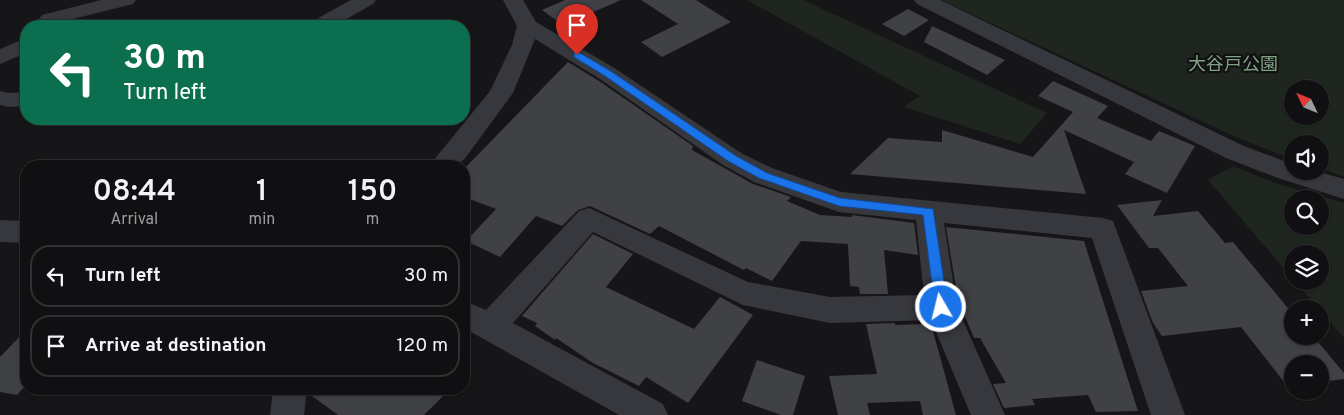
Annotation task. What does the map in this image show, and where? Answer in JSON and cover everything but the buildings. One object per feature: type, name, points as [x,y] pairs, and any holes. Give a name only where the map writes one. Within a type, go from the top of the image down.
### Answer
[{"type":"street","points":[[46,16],[126,0]]},
{"type":"street","points":[[329,20],[366,0]]},
{"type":"street","points":[[513,0],[528,26],[608,74],[732,159],[763,175],[839,202],[1103,229],[1168,415]]},
{"type":"street","points":[[924,0],[1236,152],[1284,172],[1344,189]]},
{"type":"street","points":[[448,160],[501,93],[523,45],[528,26]]},
{"type":"street","points":[[0,57],[20,48]]},
{"type":"street","points":[[0,98],[20,99]]},
{"type":"street","points":[[928,212],[941,307],[988,415]]},
{"type":"street","points":[[651,415],[477,320],[589,218],[742,293],[830,310],[941,307]]},
{"type":"street","points":[[0,231],[20,232]]},
{"type":"street","points":[[287,415],[289,395]]},
{"type":"green space","points":[[747,0],[803,0],[1047,113],[1020,144],[904,107],[920,96]]},
{"type":"green space","name":"大谷戸公園","points":[[941,0],[1344,0],[1344,177],[1329,171],[1329,135],[1284,135],[1284,156],[1238,138]]},
{"type":"green space","points":[[1233,166],[1275,183],[1299,190],[1284,190],[1284,235],[1329,235],[1329,199],[1344,203],[1344,338],[1329,321],[1329,300],[1311,300],[1303,290],[1329,290],[1329,245],[1284,245],[1284,269],[1208,180]]},
{"type":"route","points":[[577,55],[732,159],[763,175],[839,202],[928,212],[941,307]]}]
